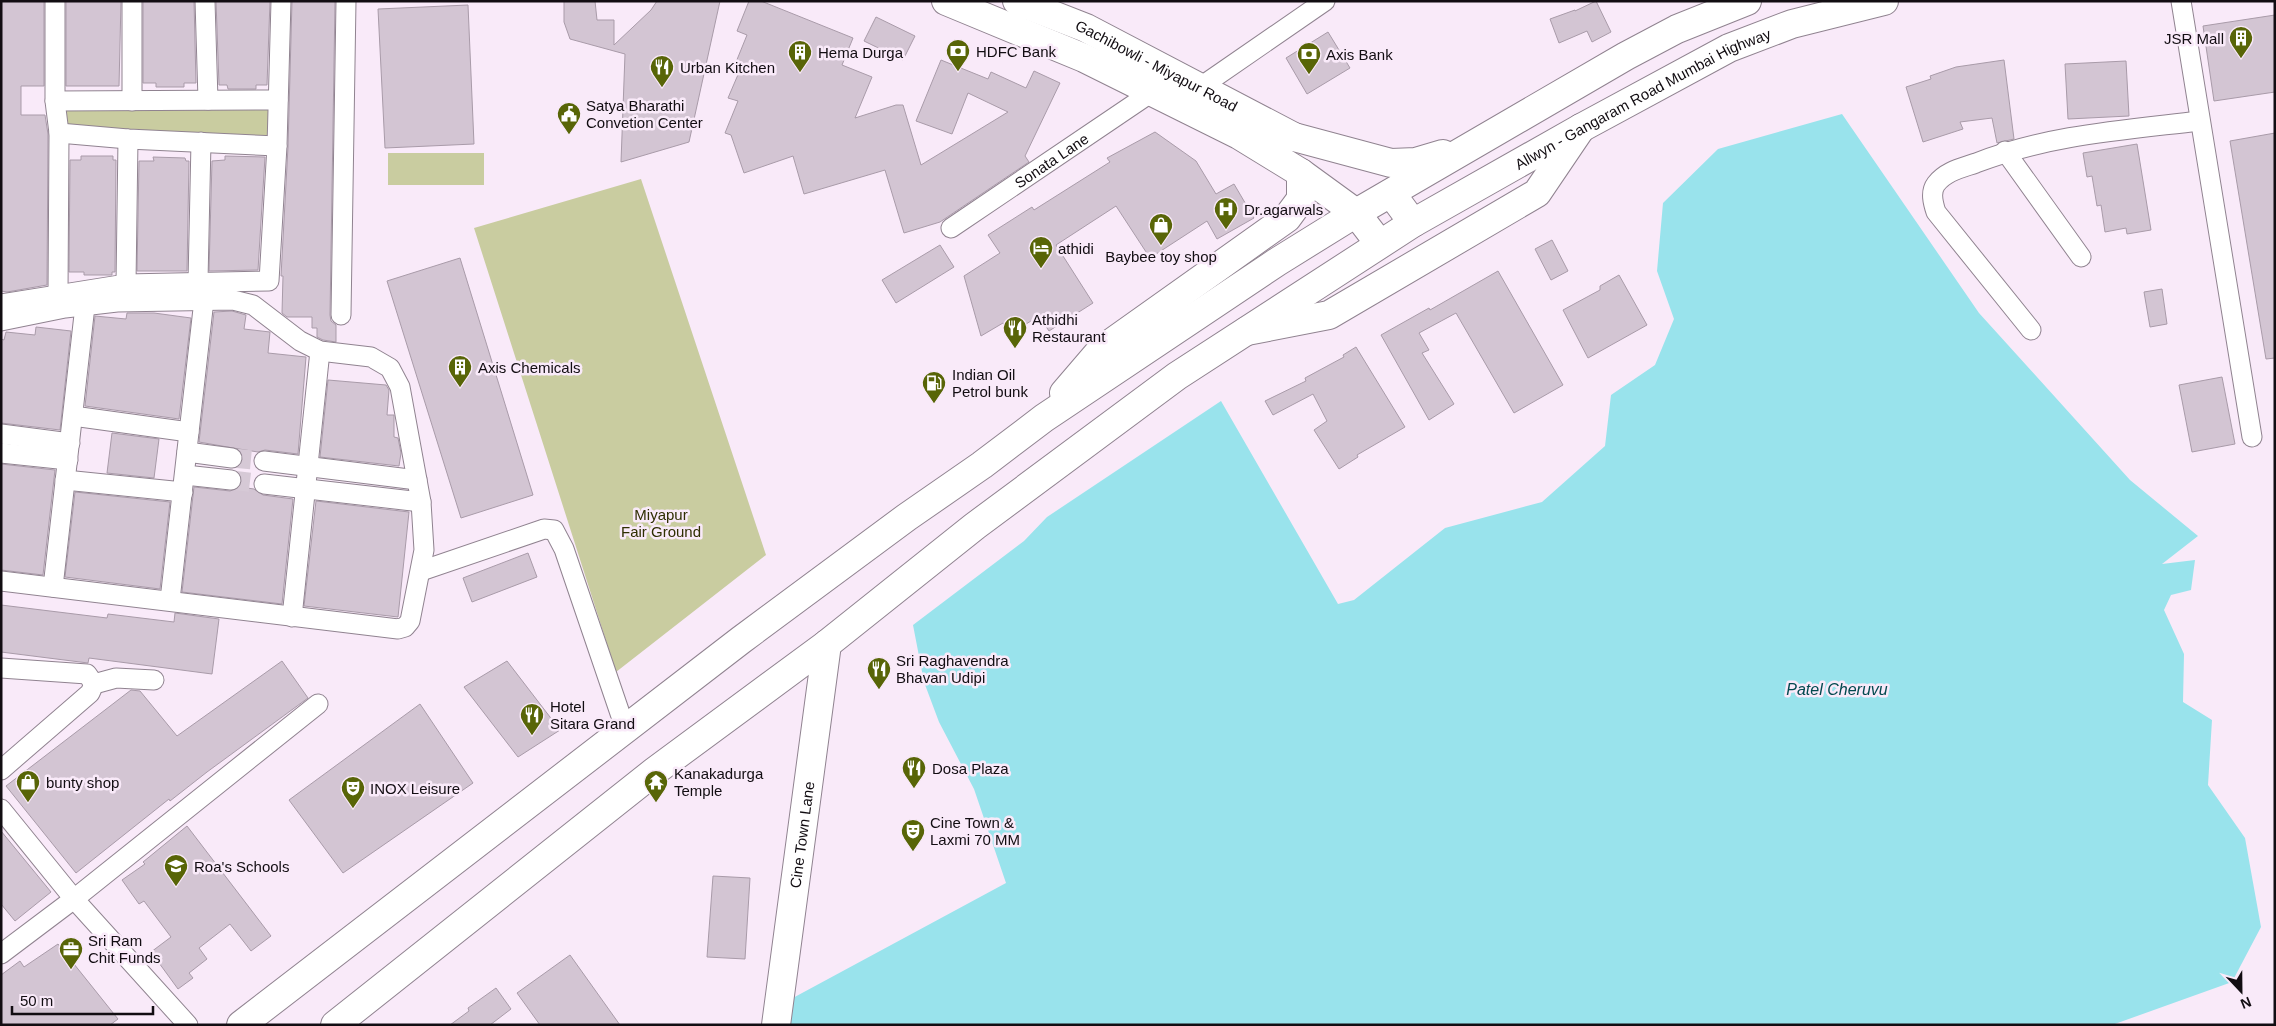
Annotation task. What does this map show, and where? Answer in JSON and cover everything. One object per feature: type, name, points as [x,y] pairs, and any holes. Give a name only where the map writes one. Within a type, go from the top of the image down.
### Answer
[{"type":"main road","points":[[946,1],[1084,58],[1239,135],[1301,173],[1356,213],[1380,243]]},
{"type":"main road","name":"Gachibowli - Miyapur Road","points":[[1017,1],[1086,28],[1294,137],[1392,163],[1416,162],[1470,147]]},
{"type":"main road","points":[[241,1025],[625,728],[1044,418],[1277,262],[1356,213],[1677,28],[1747,1]]},
{"type":"main road","name":"Allwyn - Gangaram Road Mumbai Highway","points":[[335,1025],[655,771],[827,644],[975,526],[1177,376],[1413,223],[1581,128],[1729,48],[1792,24],[1884,1]]},
{"type":"main road","points":[[1247,331],[1329,315],[1537,193],[1581,128]]},
{"type":"main road","points":[[1044,418],[1100,351],[1287,218],[1302,199],[1301,173]]},
{"type":"main road","points":[[1391,193],[1413,223]]},
{"type":"main road","name":"Cine Town Lane","points":[[776,1025],[827,644]]},
{"type":"street","points":[[55,1],[55,101],[59,133],[58,294]]},
{"type":"street","points":[[132,1],[132,101]]},
{"type":"street","points":[[205,1],[208,100]]},
{"type":"street","points":[[1,304],[126,284],[269,281],[277,146],[281,1]]},
{"type":"street","points":[[341,315],[346,1]]},
{"type":"street","points":[[1199,88],[1324,1]]},
{"type":"street","points":[[2181,1],[2199,121],[2252,437]]},
{"type":"street","name":"Sonata Lane","points":[[952,228],[1152,92]]},
{"type":"street","points":[[55,101],[278,100]]},
{"type":"street","points":[[2031,330],[1936,212],[1932,201],[1935,185],[1946,174],[2006,151],[2060,138],[2199,121]]},
{"type":"street","points":[[59,133],[128,139],[277,146]]},
{"type":"street","points":[[126,284],[128,139]]},
{"type":"street","points":[[198,281],[201,142]]},
{"type":"street","points":[[2006,151],[2081,258]]},
{"type":"street","points":[[170,600],[204,300]]},
{"type":"street","points":[[1,321],[117,302],[233,300],[253,305],[300,341],[320,352],[371,357],[390,368],[400,387],[421,502],[424,550],[410,621],[405,627],[398,629],[1,581]]},
{"type":"street","points":[[53,587],[85,306]]},
{"type":"street","points":[[292,617],[320,352]]},
{"type":"street","points":[[72,416],[189,432]]},
{"type":"street","points":[[1,434],[69,451]]},
{"type":"street","points":[[1,453],[69,451]]},
{"type":"street","points":[[187,452],[232,458]]},
{"type":"street","points":[[264,461],[417,480]]},
{"type":"street","points":[[65,480],[184,484],[231,480]]},
{"type":"street","points":[[264,484],[421,502]]},
{"type":"street","points":[[421,571],[544,529],[554,530],[560,539],[625,728]]},
{"type":"street","points":[[1,668],[87,674],[94,684]]},
{"type":"street","points":[[94,684],[116,678],[154,680]]},
{"type":"street","points":[[1,770],[90,693],[94,684]]},
{"type":"street","points":[[1,954],[74,899],[318,704]]},
{"type":"street","points":[[1,809],[74,899],[188,1025]]},
{"type":"green space","points":[[278,100],[277,146],[59,133],[55,101]]},
{"type":"green space","points":[[388,153],[484,153],[484,185],[388,185]]},
{"type":"green space","name":"Miyapur Fair Ground","points":[[641,179],[766,555],[616,672],[474,228]]},
{"type":"water","name":"Patel Cheruvu","points":[[1842,114],[1979,313],[2130,480],[2198,536],[2162,564],[2195,560],[2191,590],[2171,595],[2164,610],[2184,654],[2183,702],[2212,720],[2208,785],[2245,838],[2261,927],[2232,982],[2112,1025],[781,1025],[778,1006],[1006,883],[974,789],[939,722],[924,682],[913,625],[1024,541],[1047,517],[1221,401],[1338,604],[1354,600],[1445,528],[1542,502],[1605,446],[1611,395],[1655,365],[1674,319],[1657,271],[1663,203],[1718,149]]},
{"type":"building","points":[[1,1],[44,1],[44,86],[21,86],[21,115],[45,115],[48,134],[47,285],[7,292],[1,291]]},
{"type":"building","points":[[66,1],[121,1],[119,86],[66,86]]},
{"type":"building","points":[[143,1],[194,1],[196,83],[184,83],[184,87],[156,87],[156,83],[143,83]]},
{"type":"building","points":[[216,1],[270,1],[267,85],[256,85],[256,89],[228,89],[227,85],[219,85]]},
{"type":"building","points":[[292,1],[335,1],[330,315],[331,321],[336,325],[336,342],[317,337],[317,328],[312,328],[312,317],[287,317],[282,313],[283,276],[281,276],[288,147]]},
{"type":"building","name":"Urban Kitchen","points":[[564,1],[595,1],[597,20],[614,20],[614,45],[651,10],[657,1],[720,1],[689,142],[621,162],[625,54],[570,39],[564,22]]},
{"type":"building","points":[[749,1],[761,1],[853,38],[842,65],[872,77],[855,118],[896,105],[903,105],[921,165],[1008,112],[968,93],[952,134],[916,121],[941,60],[988,79],[991,72],[1026,88],[1034,71],[1060,83],[1025,156],[1029,162],[940,222],[904,233],[885,170],[804,194],[793,156],[744,173],[731,135],[725,133],[738,101],[728,98],[740,70],[734,67],[747,35],[737,31]]},
{"type":"building","points":[[1596,1],[1611,32],[1592,42],[1587,31],[1559,43],[1550,19],[1575,11]]},
{"type":"building","points":[[468,5],[474,144],[385,148],[378,9]]},
{"type":"building","name":"JSR Mall","points":[[2275,15],[2275,92],[2214,101],[2203,26]]},
{"type":"building","points":[[876,17],[915,36],[903,60],[864,41]]},
{"type":"building","points":[[1328,32],[1350,68],[1307,94],[1286,58]]},
{"type":"building","points":[[2004,60],[2014,139],[1997,143],[1992,118],[1960,122],[1963,129],[1923,142],[1906,87],[1931,79],[1930,76],[1956,67]]},
{"type":"building","points":[[2126,61],[2129,116],[2068,119],[2065,64]]},
{"type":"building","points":[[1155,132],[1196,161],[1216,194],[1234,184],[1254,218],[1217,239],[1207,221],[1150,258],[1116,206],[1056,245],[1093,303],[1049,331],[1039,316],[1010,334],[1003,323],[981,336],[964,276],[1000,253],[988,235],[1032,207],[1034,210],[1110,162],[1107,158]]},
{"type":"building","points":[[2275,133],[2275,358],[2266,359],[2230,141]]},
{"type":"building","points":[[2137,144],[2151,230],[2127,234],[2126,228],[2105,232],[2101,205],[2097,206],[2092,176],[2087,177],[2083,153]]},
{"type":"building","points":[[81,156],[113,156],[113,160],[116,160],[115,272],[112,272],[112,275],[84,275],[84,272],[69,272],[70,160],[81,160]]},
{"type":"building","points":[[225,156],[265,157],[258,270],[209,271],[212,161],[225,160]]},
{"type":"building","points":[[153,157],[185,158],[186,161],[189,161],[187,271],[137,271],[139,161],[154,161]]},
{"type":"building","points":[[1552,240],[1568,271],[1551,280],[1535,249]]},
{"type":"building","points":[[940,245],[954,267],[896,303],[882,280]]},
{"type":"building","name":"Axis Chemicals","points":[[460,258],[533,495],[461,518],[387,281]]},
{"type":"building","points":[[1498,271],[1563,385],[1514,413],[1456,313],[1419,333],[1429,350],[1422,353],[1454,404],[1429,420],[1381,335],[1429,308],[1430,310]]},
{"type":"building","points":[[1619,275],[1647,325],[1588,358],[1563,310],[1600,290],[1600,286]]},
{"type":"building","points":[[2162,289],[2167,324],[2150,327],[2144,292]]},
{"type":"building","points":[[232,311],[246,315],[244,329],[270,332],[268,353],[306,357],[298,454],[265,450],[258,452],[199,442],[214,312]]},
{"type":"building","points":[[127,313],[154,313],[191,318],[179,419],[85,406],[95,316],[126,319]]},
{"type":"building","points":[[36,327],[71,331],[60,430],[1,423],[1,339],[4,340],[6,332],[35,335]]},
{"type":"building","points":[[1356,347],[1405,427],[1357,455],[1358,457],[1339,469],[1314,430],[1327,421],[1313,394],[1273,415],[1265,401],[1306,381],[1305,378],[1344,357],[1343,355]]},
{"type":"building","points":[[2222,377],[2235,444],[2192,452],[2179,385]]},
{"type":"building","points":[[328,380],[386,385],[389,390],[387,415],[394,415],[394,437],[398,438],[401,453],[399,466],[320,457]]},
{"type":"building","points":[[112,433],[159,439],[154,478],[107,473]]},
{"type":"building","points":[[1,464],[55,470],[43,575],[1,570]]},
{"type":"building","points":[[194,487],[230,491],[240,487],[254,489],[263,495],[293,499],[282,604],[182,592]]},
{"type":"building","points":[[75,492],[170,502],[160,589],[65,577]]},
{"type":"building","points":[[316,501],[409,512],[398,617],[304,606]]},
{"type":"building","points":[[528,553],[537,577],[472,602],[463,578]]},
{"type":"building","points":[[1,605],[107,618],[108,614],[174,622],[175,613],[219,619],[212,674],[89,658],[88,663],[1,652]]},
{"type":"building","points":[[282,661],[308,698],[170,801],[169,799],[76,873],[6,786],[131,690],[140,691],[177,736]]},
{"type":"building","points":[[507,661],[560,730],[518,757],[464,687]]},
{"type":"building","points":[[420,704],[473,783],[343,873],[289,800]]},
{"type":"building","points":[[187,826],[271,936],[251,951],[230,924],[199,948],[207,959],[189,973],[193,978],[178,989],[151,952],[171,937],[144,901],[139,904],[122,880],[145,864],[143,862]]},
{"type":"building","points":[[1,831],[51,892],[15,921],[1,904]]},
{"type":"building","points":[[713,876],[750,878],[745,959],[707,957]]},
{"type":"building","points":[[58,944],[118,1019],[110,1025],[1,1025],[1,975],[20,961],[24,967]]},
{"type":"building","points":[[570,955],[620,1025],[540,1025],[517,993]]},
{"type":"building","points":[[496,988],[511,1009],[490,1025],[450,1025],[469,1011],[468,1008]]},
{"type":"tunnel","points":[[232,458],[264,461]]},
{"type":"tunnel","points":[[231,480],[264,484]]},
{"type":"place","name":"JSR Mall","points":[[2241,59]]},
{"type":"place","name":"HDFC Bank","points":[[958,72]]},
{"type":"place","name":"Hema Durga","points":[[800,73]]},
{"type":"place","name":"Axis Bank","points":[[1309,75]]},
{"type":"place","name":"Urban Kitchen","points":[[662,88]]},
{"type":"place","name":"Satya Bharathi Convetion Center","points":[[569,135]]},
{"type":"place","name":"Dr.agarwals","points":[[1226,230]]},
{"type":"place","name":"Baybee toy shop","points":[[1161,246]]},
{"type":"place","name":"athidi","points":[[1041,269]]},
{"type":"place","name":"Athidhi Restaurant","points":[[1015,349]]},
{"type":"place","name":"Axis Chemicals","points":[[460,388]]},
{"type":"place","name":"Indian Oil Petrol bunk","points":[[934,404]]},
{"type":"place","name":"Sri Raghavendra Bhavan Udipi","points":[[879,690]]},
{"type":"place","name":"Hotel Sitara Grand","points":[[532,736]]},
{"type":"place","name":"Dosa Plaza","points":[[914,789]]},
{"type":"place","name":"bunty shop","points":[[28,803]]},
{"type":"place","name":"Kanakadurga Temple","points":[[656,803]]},
{"type":"place","name":"INOX Leisure","points":[[353,809]]},
{"type":"place","name":"Cine Town & Laxmi 70 MM","points":[[913,852]]},
{"type":"place","name":"Roa's Schools","points":[[176,887]]},
{"type":"place","name":"Sri Ram Chit Funds","points":[[71,970]]}]
